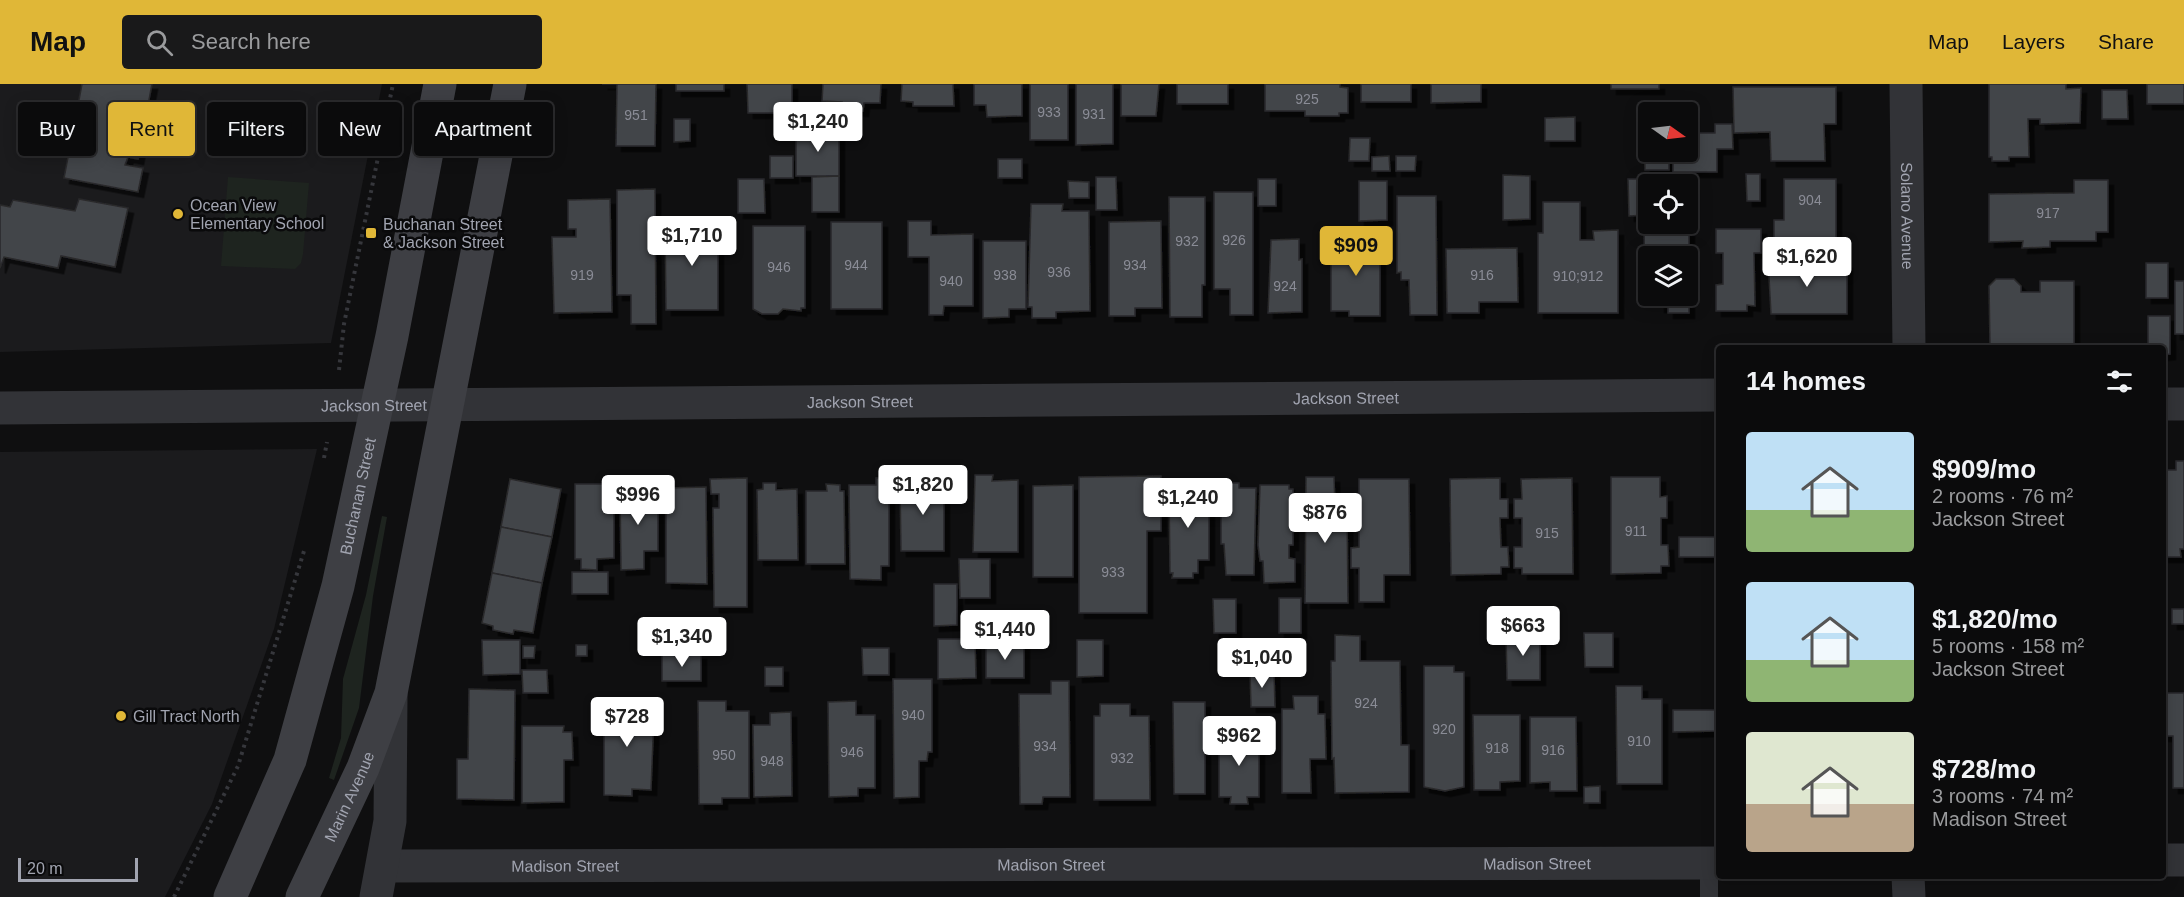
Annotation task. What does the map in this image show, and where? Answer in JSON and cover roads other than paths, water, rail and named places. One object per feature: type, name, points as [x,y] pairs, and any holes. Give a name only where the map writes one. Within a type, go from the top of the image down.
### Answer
[{"type":"main road","name":"Buchanan Street","points":[[230,897],[290,760],[311,691],[338,586],[392,336],[440,84]]},
{"type":"main road","points":[[391,693],[510,84]]},
{"type":"main road","name":"Marin Avenue","points":[[302,897],[363,768],[391,693]]},
{"type":"street","name":"Solano Avenue","points":[[1906,84],[1909,345]]},
{"type":"street","name":"Jackson Street","points":[[0,408],[1716,395]]},
{"type":"street","points":[[2166,404],[2184,404]]},
{"type":"street","points":[[379,881],[390,821],[391,693]]},
{"type":"street","points":[[2166,860],[2184,860]]},
{"type":"street","name":"Madison Street","points":[[379,881],[1714,863]]},
{"type":"street","points":[[1908,879],[1909,897]]},
{"type":"lane","points":[[1709,897],[1714,863]]},
{"type":"place","name":"Ocean View Elementary School","points":[[178,214]]},
{"type":"place","name":"Buchanan Street & Jackson Street","points":[[371,233]]},
{"type":"place","name":"Gill Tract North","points":[[121,716]]}]
